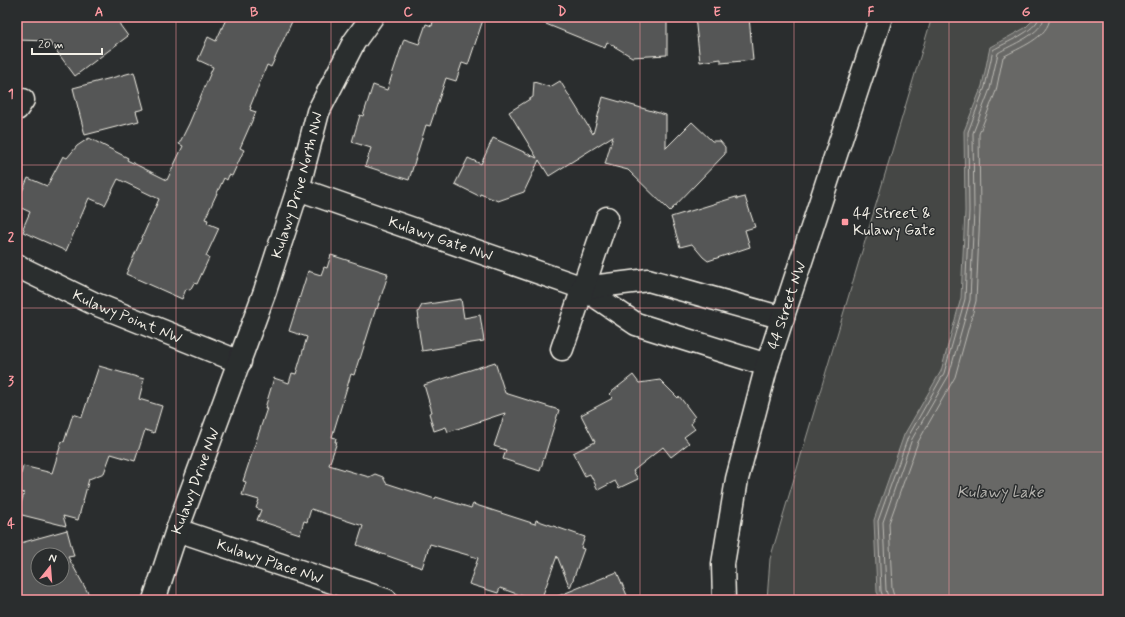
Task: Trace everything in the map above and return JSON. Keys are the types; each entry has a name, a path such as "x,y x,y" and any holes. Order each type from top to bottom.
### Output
{"street":[{"name":"Kulawy Drive North NW","path":"240,362 298,189 318,112 354,42 372,17"},
{"name":"44 Street NW","path":"724,600 723,564 737,479 767,365 881,17"},
{"name":"Kulawy Gate NW","path":"298,189 583,288 636,324 767,365"},
{"path":"562,349 607,218"},
{"name":"Kulawy Point NW","path":"17,265 93,302 240,362"},
{"name":"Kulawy Gate NW","path":"583,288 648,280 783,318"},
{"name":"Kulawy Drive NW","path":"154,600 177,530 240,362"},
{"name":"Kulawy Place NW","path":"177,530 386,600"}],"shaded area":[{"name":"Kulawy Lake","path":"932,17 1108,17 1108,600 767,600 770,559"}],"water":[{"name":"Kulawy Lake","path":"1036,17 1108,17 1108,600 881,600 877,592 874,520 904,435 941,371 961,298 965,211 964,131 982,86 990,47 1025,28"}],"building":[{"path":"17,17 120,17 120,25 128,36 75,76 49,41 17,40"},
{"path":"227,17 294,17 271,67 267,65 250,107 250,110 256,112 240,148 244,150 232,176 229,175 227,180 224,178 205,219 208,220 207,223 219,228 206,256 209,258 197,284 194,283 190,290 186,289 182,299 126,274 159,199 118,179 105,205 89,198 66,251 23,232 23,228 30,212 17,206 17,203 28,178 47,186 63,156 67,158 77,146 89,138 128,158 127,160 167,180 183,146 179,144 213,67 198,60 208,37 216,41"},
{"path":"434,17 484,17 468,65 462,63 456,81 446,78 430,126 426,125 409,180 365,166 371,148 352,142 360,115 363,116 373,85 387,90 404,39 419,44 426,24 432,26"},
{"path":"531,17 667,17 667,55 632,57 607,42 605,48"},
{"path":"695,17 749,17 753,60 721,63 721,59 700,62"},
{"path":"134,72 144,109 136,111 139,121 85,135 73,88"},
{"path":"560,81 593,134 603,97 666,115 666,148 692,122 712,141 720,141 725,147 725,154 670,211 628,170 605,164 613,136 549,176 539,160 524,192 498,201 480,194 479,196 455,184 468,158 481,164 493,138 537,158 509,112 533,97 534,82 550,87"},
{"path":"736,197 737,199 745,197 755,227 745,230 750,247 708,261 692,244 680,247 671,217"},
{"path":"331,255 387,273 388,275 360,359 354,375 351,374 332,437 336,438 335,442 337,442 329,465 369,477 375,474 383,477 386,483 435,499 436,497 471,508 473,504 535,524 536,520 585,537 581,548 584,549 570,588 557,556 541,600 534,600 500,588 498,593 469,584 478,558 430,544 422,568 357,545 363,526 311,509 307,522 304,521 300,534 257,520 261,510 256,508 259,500 242,495 246,482 243,481 267,408 265,408 274,378 289,383 292,373 296,374 307,337 289,331 308,271 321,275 324,267 327,268"},
{"path":"461,299 464,318 480,315 484,341 422,351 417,319 419,319 418,312 422,305"},
{"path":"495,362 505,393 559,410 540,471 503,459 506,450 494,446 505,413 448,432 446,427 434,431 429,413 432,412 424,385"},
{"path":"99,366 144,379 139,399 162,406 154,433 145,430 135,461 111,454 104,473 89,479 78,520 63,516 66,526 18,514 24,493 17,491 23,466 52,473 62,441 64,442 73,414 82,417"},
{"path":"633,375 639,383 660,380 678,398 679,396 695,417 692,419 693,421 691,424 695,429 684,437 689,443 671,457 663,447 633,471 638,479 619,488 615,481 598,490 590,474 585,476 573,453 595,442 581,415 613,398 609,394"},
{"path":"67,530 74,556 70,557 70,547 30,547 30,587 70,587 70,561 92,600 17,600 17,544"},
{"path":"617,572 629,600 551,600 551,599"}],"place":[{"name":"44 Street & Kulawy Gate","path":"845,222"}]}
